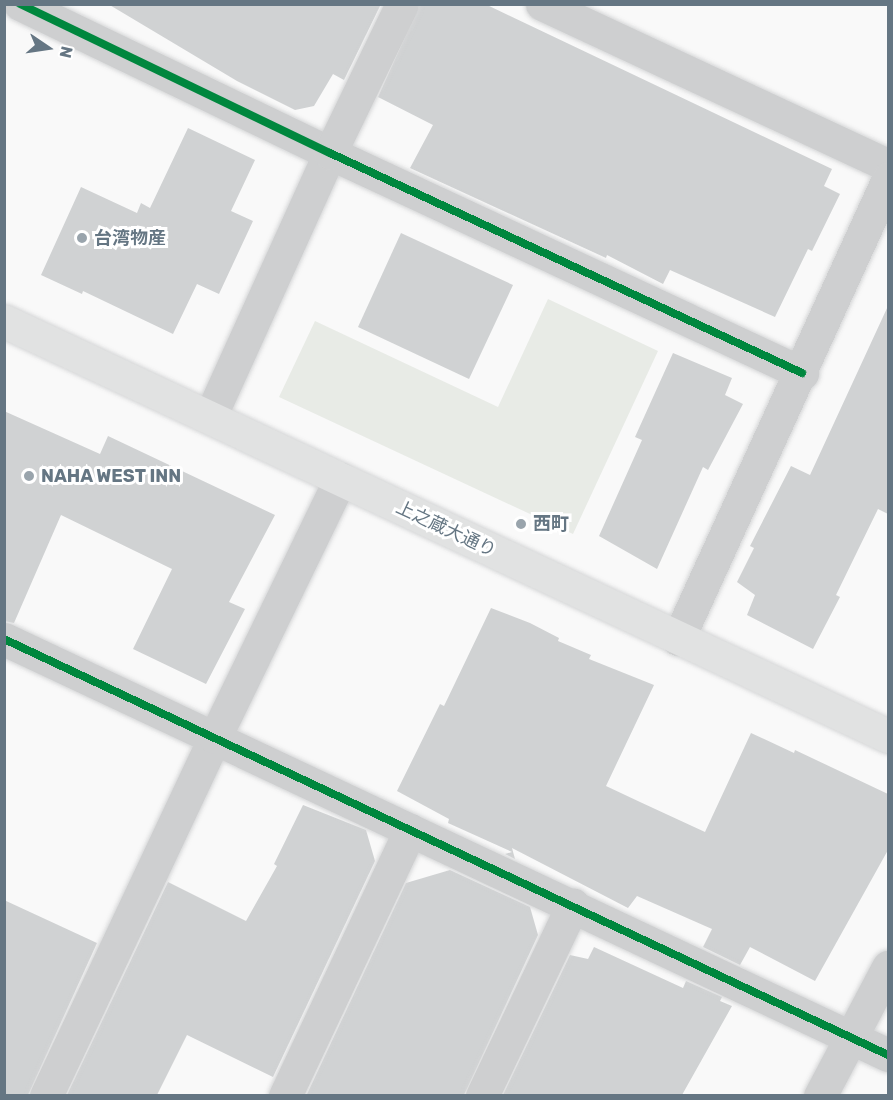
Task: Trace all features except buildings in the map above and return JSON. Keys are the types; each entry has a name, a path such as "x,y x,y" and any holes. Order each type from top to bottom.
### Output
{"main road":[{"name":"上之蔵大通り","path":"4,321 888,736"}],"street":[{"path":"20,4 330,153 802,373"},
{"path":"210,417 330,153 402,4"},
{"path":"542,4 888,165"},
{"path":"678,639 802,373 888,179"},
{"path":"46,1095 214,737 340,479"},
{"path":"5,641 573,904 850,1039 888,1055"},
{"path":"285,1095 410,830"},
{"path":"482,1095 573,904"},
{"path":"820,1095 888,967"}],"shaded area":[{"path":"548,299 658,351 573,534 279,397 315,321 498,407"}],"cycle path":[{"path":"20,4 330,153 802,373"},
{"path":"4,639 888,1055"}],"place":[{"name":"台湾物産","path":"82,238"},
{"name":"NAHA WEST INN","path":"29,476"},
{"name":"西町","path":"521,524"}]}
